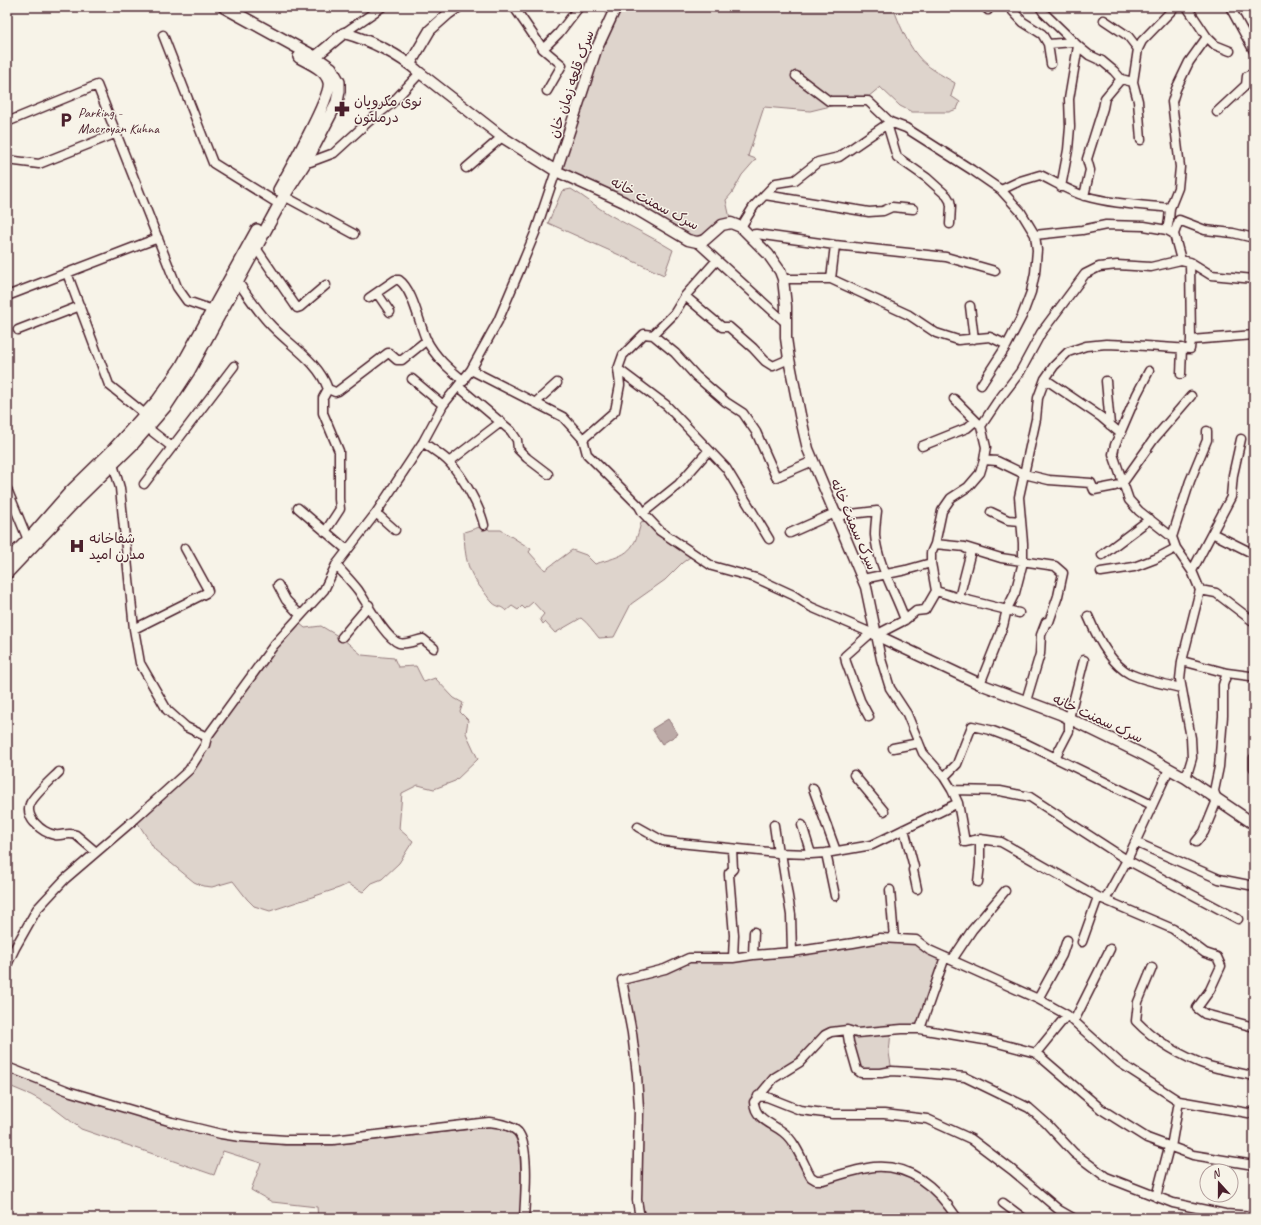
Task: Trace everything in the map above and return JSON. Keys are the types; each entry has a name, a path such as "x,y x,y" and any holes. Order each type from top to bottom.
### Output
{"main road":[{"path":"7,561 28,540 70,492 111,452 158,400 181,367 213,310 256,248 284,196 308,158 337,102 339,82 331,68 313,60 214,7"},
{"path":"7,573 77,499 134,443 166,406 189,371 274,201 301,151 326,98 329,83 325,73 313,60 224,7"}],"street":[{"path":"313,60 344,33 382,7"},
{"path":"410,64 430,30 458,7"},
{"path":"514,7 542,49 562,65 547,91"},
{"path":"542,49 559,33 579,7"},
{"name":"سرک قلعه زمان خان","path":"556,171 596,50 616,7"},
{"path":"1009,7 1023,22 1042,34 1048,44 1051,64"},
{"path":"1040,7 1044,13 1089,55 1102,61 1121,79 1133,82"},
{"path":"1141,140 1138,101 1133,82 1138,49 1142,41 1176,7"},
{"path":"1187,7 1207,37 1215,45 1230,51"},
{"path":"1230,7 1254,51"},
{"path":"1104,20 1128,36 1138,49"},
{"name":"سرک سمنت خانه","path":"344,33 360,37 410,64 502,137 556,171 624,202 688,240 697,242 705,240 726,224 731,223 741,227 768,254 780,271 783,280 786,306 786,338 800,414 813,461 866,587 874,634 980,684 1069,718 1146,756 1186,778 1254,824"},
{"path":"163,35 212,163 274,201"},
{"path":"1166,230 1170,208 1178,188 1180,167 1172,102 1176,89 1189,62 1207,37"},
{"path":"1048,44 1076,44"},
{"path":"1060,187 1068,150 1070,127 1069,99 1076,44"},
{"path":"308,158 310,162 334,153 390,104 420,73"},
{"path":"1216,112 1246,85 1247,76 1254,73"},
{"path":"796,76 829,100 868,100 888,123 897,157 939,187 950,201 950,224"},
{"path":"1084,196 1090,170 1087,159 1105,98 1121,79"},
{"path":"7,122 97,85 177,287 187,301 213,310"},
{"path":"888,123 906,128 1001,190 1021,212 1035,235 1037,250 1035,273 1031,292 1022,316 1007,345 981,385"},
{"path":"741,227 754,206 776,183 795,180 818,162 839,157 888,123"},
{"path":"7,160 39,164 117,133"},
{"path":"466,168 502,137"},
{"path":"7,966 15,948 37,909 66,879 135,820 188,770 205,746 206,737 274,645 324,590 336,565 376,513 423,442 443,405 462,384 472,370 498,320 520,269 535,233 556,171"},
{"path":"1001,190 1020,181 1040,175 1060,187 1084,196 1111,202 1170,208"},
{"path":"765,195 869,212 883,211 892,207 913,209"},
{"path":"284,196 354,234"},
{"path":"1181,260 1174,234 1179,220 1205,230 1233,233 1254,238"},
{"path":"1035,235 1082,230 1106,225 1144,226 1166,230 1174,234"},
{"path":"749,235 756,234 835,245 946,256 995,271"},
{"path":"7,296 158,238"},
{"path":"697,242 786,323"},
{"path":"831,279 835,245"},
{"path":"256,248 297,308 326,285"},
{"path":"653,335 674,314 685,296 717,260"},
{"path":"922,446 978,424 1020,372 1041,333 1085,274 1098,268 1117,266 1151,267 1181,260 1190,262 1211,275 1254,279"},
{"path":"980,684 1003,626 1007,609 1015,593 1023,562 1019,497 1036,419 1038,398 1045,379 1054,366 1068,352 1086,346 1106,344 1190,349 1190,262"},
{"path":"67,273 109,385 145,414"},
{"path":"783,280 831,279 909,314 936,333 958,340 990,337 1007,345"},
{"path":"234,280 267,322 313,365 328,389 335,392 388,353 397,360 402,360 427,340"},
{"path":"369,298 396,280 399,280 411,297 427,340 440,360 462,384 511,430 517,440 518,449 526,458 548,474"},
{"path":"377,293 390,312"},
{"path":"685,296 722,327 729,327 753,348 765,361 773,366 789,359"},
{"path":"18,330 80,306"},
{"path":"970,306 974,339"},
{"path":"583,439 616,411 620,385 618,369 622,355 644,334 653,335 675,353 696,376 726,402 743,414 756,432 776,477 813,461"},
{"path":"1191,340 1254,336"},
{"path":"1181,374 1182,348"},
{"path":"144,484 234,366"},
{"path":"618,369 666,405 726,468 769,539"},
{"path":"472,370 563,417 583,439 587,454 639,506 643,513 660,531 712,566 756,578 792,595 811,607 874,634"},
{"path":"1149,371 1137,394 1121,434 1115,444 1113,454 1122,484 1129,500 1139,511 1172,537 1176,548 1192,571 1200,590 1182,661 1180,679 1191,738 1192,758 1186,778"},
{"path":"412,379 443,405"},
{"path":"1045,379 1101,417 1121,434"},
{"path":"1106,381 1110,425"},
{"path":"534,403 557,383"},
{"path":"325,532 340,509 338,498 339,451 322,413 323,398 328,389"},
{"path":"984,460 998,461 1024,474 1049,480 1091,483 1094,490 1122,484 1157,435 1191,396"},
{"path":"869,717 860,700 845,656 874,634 905,620 916,611 925,610 936,591 931,563 931,553 935,544 942,511 951,498 968,487 980,473 984,460 986,447 978,424 954,399"},
{"path":"449,462 501,422"},
{"path":"149,425 149,429 172,447"},
{"path":"1172,537 1190,481 1207,440 1207,432"},
{"path":"1192,571 1231,497 1241,439"},
{"path":"423,442 449,462 459,473 482,514 484,525"},
{"path":"643,513 679,484 709,450"},
{"path":"113,464 120,488 134,629 140,663 167,710 186,727 206,737"},
{"path":"7,489 28,540"},
{"path":"298,508 347,550"},
{"path":"790,533 835,513 842,515 877,511 875,535 881,562 905,620"},
{"path":"991,512 1008,520 1021,521"},
{"path":"376,513 395,530"},
{"path":"1102,555 1150,519"},
{"path":"1212,533 1254,554"},
{"path":"935,544 964,547 1000,558 1055,566 1063,573 1054,610 1049,622 1046,622 1041,635 1040,654 1026,701"},
{"path":"959,598 971,551 964,547"},
{"path":"134,629 208,591 185,548"},
{"path":"1101,572 1134,567 1156,560 1176,548"},
{"path":"862,579 931,563"},
{"path":"336,565 356,588 380,625 394,640 399,643 407,643 423,639 434,648"},
{"path":"278,585 286,600 300,615"},
{"path":"1200,590 1216,592 1254,622"},
{"path":"936,591 1019,612"},
{"path":"342,637 368,605"},
{"path":"1088,616 1099,639 1109,654 1128,673 1140,678 1181,688"},
{"path":"874,634 890,688 907,714 923,753 944,777 958,803 965,842 980,839 1001,842 1101,899 1173,929 1205,954 1217,957 1221,966 1210,990 1197,1008 1205,1014 1254,1026"},
{"path":"1055,758 1069,731 1069,718 1084,660"},
{"path":"1182,661 1227,673 1250,676"},
{"path":"1196,842 1204,832 1217,800 1214,791 1219,767 1223,716 1223,685 1227,673"},
{"path":"944,777 957,764 972,726 990,730 1026,744 1152,805"},
{"path":"893,748 919,742"},
{"path":"1254,758 1254,768"},
{"path":"1082,942 1101,899 1127,860 1169,769"},
{"path":"59,772 30,803 29,811 34,822 44,831 55,835 76,835 96,852"},
{"path":"854,775 884,811"},
{"path":"813,788 836,851"},
{"path":"952,790 1000,791 1030,797 1127,860 1238,918"},
{"path":"638,827 663,841 779,853 826,853 872,845 958,803"},
{"path":"774,825 791,915 792,952"},
{"path":"802,825 811,854"},
{"path":"904,829 914,867 913,870 917,889"},
{"path":"978,882 980,839"},
{"path":"1135,842 1219,879 1254,886"},
{"path":"732,849 733,869 729,875 734,935 733,958"},
{"path":"826,853 835,896"},
{"path":"890,890 894,938"},
{"path":"920,1029 948,958 1005,891"},
{"path":"753,955 754,932"},
{"path":"640,1218 637,1200 639,1115 637,1075 632,1033 622,980 666,968 689,958 733,958 792,952 880,938 916,940 929,950 1038,999 1067,1015 1120,1063 1179,1101 1254,1114"},
{"path":"1038,999 1062,955 1067,940"},
{"path":"1074,1021 1110,949"},
{"path":"1152,968 1138,1002 1136,1021 1146,1031 1180,1053 1208,1065 1254,1076"},
{"path":"1036,1054 1067,1015"},
{"path":"957,1218 934,1189 914,1175 893,1167 874,1167 823,1180 816,1180 811,1177 794,1146 783,1132 771,1126 756,1110 754,1102 774,1078 800,1062 825,1035 831,1032 848,1030 858,1033 920,1029 990,1041 1036,1054 1101,1109 1147,1138 1193,1155 1254,1165"},
{"path":"848,1030 849,1042 857,1070 861,1073 868,1074 899,1071 925,1072 966,1077 1029,1108 1046,1123 1074,1154 1106,1177 1173,1203 1225,1214 1254,1216"},
{"path":"7,1067 71,1092 180,1124 240,1137 286,1140 333,1140 489,1122 502,1124 518,1132 524,1150 526,1172 524,1218"},
{"path":"758,1096 766,1097 800,1110 833,1114 884,1114 927,1119 971,1139 1012,1170 1059,1210 1073,1218"},
{"path":"1156,1197 1170,1147 1179,1101"},
{"path":"1003,1203 1023,1218"}],"shaded area":[{"path":"616,7 893,7 903,32 913,50 930,67 955,83 951,96 960,102 957,109 949,112 912,112 900,106 880,87 868,97 810,111 764,107 748,156 756,159 742,175 732,193 726,200 731,223 697,242 556,171"},
{"path":"571,189 610,215 673,250 664,275 548,223 562,191"},
{"path":"649,519 694,554 682,563 665,580 631,604 614,637 599,638 581,618 555,633 545,622 543,624 540,619 544,614 533,602 525,609 522,606 518,610 512,606 506,611 493,603 479,585 471,572 466,558 464,532 483,526 484,528 487,527 489,530 501,530 531,549 529,552 545,570 572,550 586,555 595,564 626,552 635,541 641,522"},
{"path":"299,623 305,628 321,626 343,639 362,655 394,658 398,667 416,666 424,682 435,678 454,698 463,703 460,712 468,720 466,733 478,759 455,781 434,789 418,785 402,793 399,829 413,841 399,863 382,879 372,883 363,892 348,884 270,911 254,906 233,881 212,887 203,886 194,882 155,850 138,823 191,773 202,758 209,742 274,652"},
{"path":"668,719 678,734 662,744 652,729"},
{"path":"916,940 945,957 920,1029 891,1031 889,1053 892,1071 861,1073 847,1030 837,1031 774,1079 754,1106 783,1133 816,1180 874,1167 914,1175 957,1218 640,1218 639,1127 622,980 683,960 853,943"},
{"path":"7,1071 69,1096 202,1134 240,1141 286,1145 333,1145 489,1127 501,1128 514,1135 521,1154 522,1176 520,1218 318,1218 317,1207 272,1202 251,1190 261,1163 223,1151 214,1175 81,1129 51,1106 31,1095 7,1085"}],"place":[{"name":"نوی مکرویان درملتون","path":"342,109"},
{"name":"Parking - Macroyan Kuhna","path":"66,120"},
{"name":"شفاخانه مدرن امید","path":"77,546"}]}
